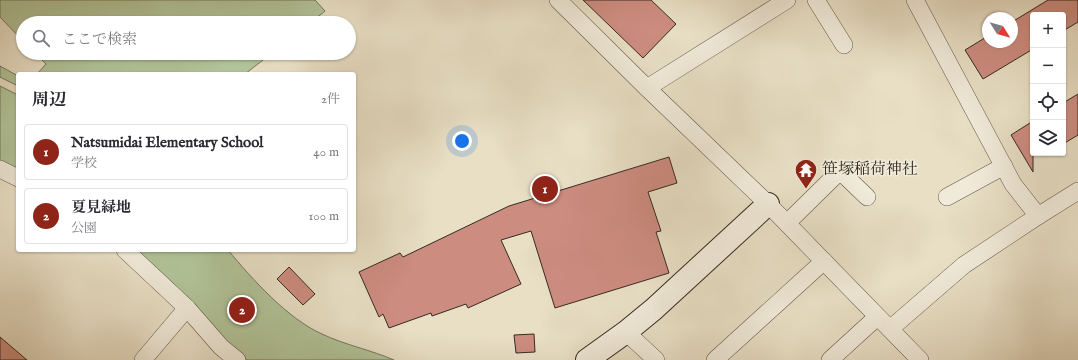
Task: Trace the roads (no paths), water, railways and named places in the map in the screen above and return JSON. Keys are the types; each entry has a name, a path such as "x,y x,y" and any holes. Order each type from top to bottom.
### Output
{"street":[{"path":"558,0 768,204 920,360"},
{"path":"647,88 787,0"},
{"path":"816,0 844,45"},
{"path":"915,0 1013,184 1038,216"},
{"path":"947,197 1004,166"},
{"path":"0,169 16,177"},
{"path":"787,223 840,171 867,197"},
{"path":"890,329 964,264 1038,216 1077,194"},
{"path":"587,360 626,332 654,309 768,204"},
{"path":"127,252 187,308 221,347 237,360"},
{"path":"715,360 824,262"},
{"path":"143,360 187,308"},
{"path":"830,360 877,317"},
{"path":"626,332 656,360"}],"place":[{"name":"Natsumidai Elementary School","path":"545,189"},
{"name":"笹塚稲荷神社","path":"806,190"},
{"name":"夏見緑地","path":"242,310"}]}
